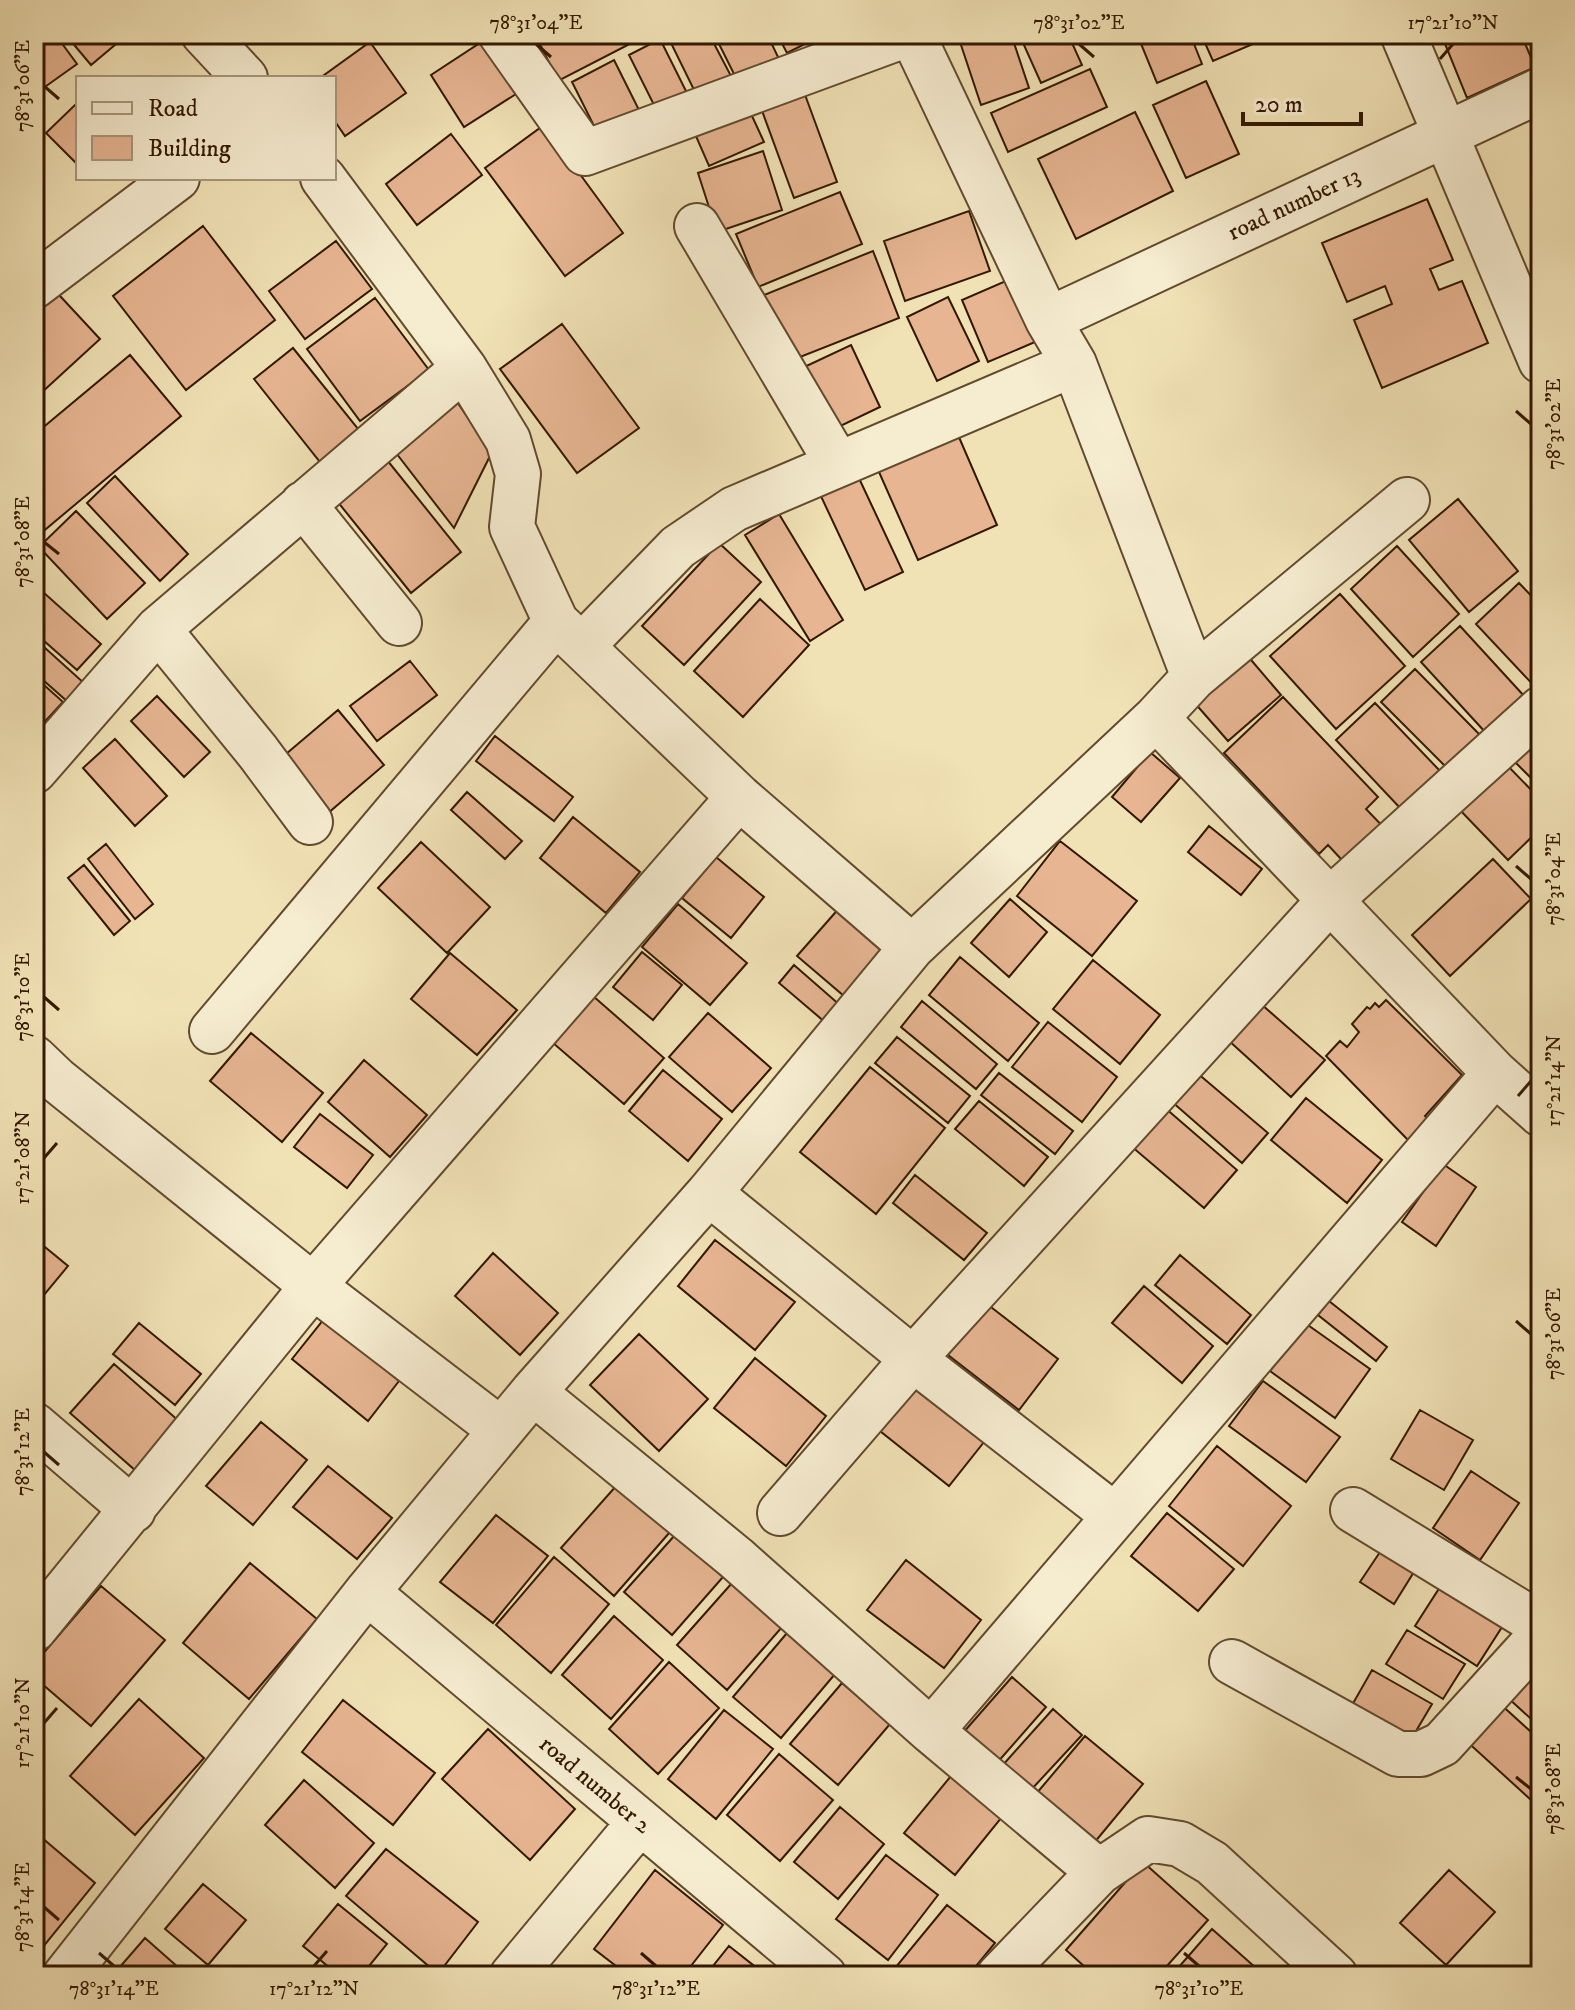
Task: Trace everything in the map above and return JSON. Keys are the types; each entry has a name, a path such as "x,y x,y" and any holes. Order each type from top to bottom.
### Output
{"street":[{"path":"204,34 243,76"},
{"path":"501,34 585,153 910,34 1048,320 1074,364 1194,677"},
{"path":"1403,34 1541,361"},
{"name":"road number 13","path":"1048,320 1541,90"},
{"path":"34,286 174,180"},
{"path":"324,180 464,368 508,440 518,474 512,527 569,634 739,797 912,947"},
{"path":"697,226 837,463"},
{"path":"212,1031 569,634 678,547 734,509 1074,364"},
{"path":"34,771 158,629 464,368"},
{"path":"65,1976 367,1592 533,1392 709,1193 912,947 1156,718 1194,677 1407,500"},
{"path":"303,504 399,623"},
{"path":"158,629 258,752 310,822"},
{"path":"780,1513 913,1359 1330,900 1541,709"},
{"path":"1156,718 1495,1073 1541,1114"},
{"path":"34,1629 313,1286 739,797"},
{"path":"931,1731 1495,1073"},
{"path":"42,1080 501,1430"},
{"path":"709,1193 913,1359 1115,1516"},
{"path":"533,1392 736,1558 931,1731 1099,1872"},
{"path":"34,1425 133,1510"},
{"path":"1353,1510 1541,1625"},
{"name":"road number 2","path":"367,1592 824,1976"},
{"path":"1232,1662 1398,1754 1421,1754 1442,1744 1541,1635"},
{"path":"512,1976 639,1823"},
{"path":"999,1976 1099,1872 1148,1839 1180,1844 1212,1863 1335,1976"}],"building":[{"path":"34,34 55,34 77,64 42,89 34,79"},
{"path":"65,34 128,34 91,65"},
{"path":"535,34 649,34 558,81"},
{"path":"679,34 709,34 731,76 696,94 669,39"},
{"path":"714,34 767,34 779,59 737,80"},
{"path":"777,34 820,34 821,36 787,53"},
{"path":"1011,34 1029,88 981,105 958,36"},
{"path":"1019,34 1068,34 1082,65 1041,83"},
{"path":"1137,34 1190,34 1202,64 1157,83"},
{"path":"1201,34 1248,34 1253,44 1213,61"},
{"path":"1441,34 1521,34 1535,67 1467,98"},
{"path":"660,39 687,93 656,109 629,55"},
{"path":"483,41 516,94 464,127 431,75"},
{"path":"370,42 406,93 345,136 336,123 336,76 323,76"},
{"path":"614,60 643,118 601,140 572,82"},
{"path":"1090,69 1107,107 1008,152 991,113"},
{"path":"1206,81 1239,154 1186,178 1153,105"},
{"path":"804,92 837,182 794,198 761,108"},
{"path":"746,103 764,142 709,166 692,127"},
{"path":"76,104 76,163 46,133"},
{"path":"1135,112 1173,191 1076,239 1038,159"},
{"path":"544,125 623,233 565,276 485,168"},
{"path":"451,134 482,175 417,225 386,184"},
{"path":"763,151 782,210 717,232 698,173"},
{"path":"840,192 862,244 758,287 736,234"},
{"path":"1427,199 1453,260 1430,269 1439,290 1462,281 1488,343 1382,388 1354,320 1392,304 1385,286 1347,302 1322,243"},
{"path":"969,211 990,271 905,301 884,241"},
{"path":"203,226 275,320 186,390 113,296"},
{"path":"336,241 372,289 305,339 269,291"},
{"path":"873,251 899,318 790,361 764,295"},
{"path":"1015,277 1042,339 988,362 962,300"},
{"path":"48,283 100,339 40,394 34,387 34,296"},
{"path":"948,297 979,361 937,381 907,317"},
{"path":"375,298 429,370 360,421 307,349"},
{"path":"562,324 639,428 577,473 500,369"},
{"path":"851,345 880,407 830,431 800,369"},
{"path":"293,348 359,430 320,462 254,379"},
{"path":"130,355 181,416 34,539 34,435"},
{"path":"457,402 492,452 454,528 393,449"},
{"path":"955,428 997,525 918,560 875,463"},
{"path":"383,455 461,552 411,593 333,496"},
{"path":"857,474 903,572 865,590 819,492"},
{"path":"115,476 188,554 160,581 87,503"},
{"path":"1458,499 1518,571 1469,612 1409,540"},
{"path":"76,511 145,583 107,619 39,547"},
{"path":"779,514 843,620 810,641 745,535"},
{"path":"719,543 761,582 684,665 642,626"},
{"path":"1397,546 1459,614 1413,657 1351,589"},
{"path":"1519,583 1541,606 1541,686 1537,689 1476,624"},
{"path":"43,592 101,644 77,670 34,632 34,602"},
{"path":"1340,594 1405,666 1336,729 1270,656"},
{"path":"760,599 809,645 743,717 694,671"},
{"path":"1460,626 1525,697 1486,733 1421,662"},
{"path":"34,638 85,684 68,702 34,672"},
{"path":"1246,654 1281,695 1228,741 1193,701"},
{"path":"410,661 437,695 377,741 350,706"},
{"path":"1415,669 1480,735 1447,768 1381,702"},
{"path":"34,676 63,702 38,729 34,726"},
{"path":"157,696 210,752 184,777 131,721"},
{"path":"1283,697 1378,797 1366,809 1392,836 1354,873 1328,845 1319,854 1224,753"},
{"path":"1375,703 1441,772 1402,810 1336,740"},
{"path":"338,710 384,765 327,814 280,759"},
{"path":"1541,734 1541,788 1514,761"},
{"path":"495,736 573,797 554,821 476,761"},
{"path":"115,739 167,796 135,826 83,768"},
{"path":"1150,752 1180,778 1141,822 1112,797"},
{"path":"1504,762 1541,800 1541,828 1508,860 1458,808"},
{"path":"467,792 522,841 505,859 451,810"},
{"path":"573,817 640,872 606,913 540,858"},
{"path":"1209,826 1262,869 1241,895 1188,852"},
{"path":"1060,841 1137,901 1092,956 1017,896"},
{"path":"421,842 490,907 447,953 378,888"},
{"path":"106,844 153,904 135,919 88,859"},
{"path":"716,857 764,897 731,938 682,898"},
{"path":"1493,859 1531,899 1450,976 1412,935"},
{"path":"84,865 130,921 114,935 68,878"},
{"path":"849,897 895,936 844,996 797,956"},
{"path":"1010,899 1047,932 1009,977 971,943"},
{"path":"678,904 747,963 710,1005 642,947"},
{"path":"642,952 682,985 653,1020 613,987"},
{"path":"450,953 517,1010 477,1055 411,999"},
{"path":"960,957 1039,1023 1008,1061 929,995"},
{"path":"1093,960 1160,1015 1120,1064 1053,1009"},
{"path":"794,965 841,1006 826,1023 779,983"},
{"path":"593,996 664,1058 624,1104 553,1043"},
{"path":"1386,1000 1462,1075 1408,1140 1326,1056 1340,1041 1347,1047 1359,1032 1352,1024 1367,1007 1370,1009 1375,1003 1379,1007"},
{"path":"922,1001 997,1064 976,1089 901,1027"},
{"path":"1261,1004 1325,1060 1291,1097 1228,1040"},
{"path":"708,1013 771,1068 732,1112 669,1057"},
{"path":"1048,1022 1117,1077 1082,1122 1012,1067"},
{"path":"251,1033 323,1093 282,1142 210,1081"},
{"path":"897,1037 970,1096 948,1123 875,1063"},
{"path":"364,1060 427,1115 390,1157 328,1102"},
{"path":"870,1067 945,1128 876,1214 800,1152"},
{"path":"663,1070 722,1119 688,1161 629,1111"},
{"path":"1196,1072 1268,1133 1242,1163 1171,1101"},
{"path":"999,1073 1073,1131 1055,1154 981,1095"},
{"path":"1306,1098 1382,1160 1347,1203 1271,1140"},
{"path":"979,1101 1048,1157 1024,1186 955,1129"},
{"path":"1164,1107 1237,1170 1204,1208 1131,1146"},
{"path":"320,1114 373,1155 347,1188 294,1147"},
{"path":"1443,1164 1476,1187 1436,1246 1402,1222"},
{"path":"915,1175 987,1233 964,1260 893,1203"},
{"path":"34,1238 68,1266 34,1307"},
{"path":"715,1240 795,1302 755,1350 678,1286"},
{"path":"493,1253 558,1313 520,1355 455,1296"},
{"path":"1180,1255 1251,1315 1227,1344 1155,1285"},
{"path":"1144,1286 1213,1346 1182,1383 1112,1323"},
{"path":"1329,1301 1387,1347 1376,1361 1318,1315"},
{"path":"987,1304 1058,1359 1019,1410 948,1355"},
{"path":"324,1319 399,1381 368,1421 292,1359"},
{"path":"139,1323 201,1374 175,1405 113,1354"},
{"path":"1305,1323 1370,1369 1335,1418 1270,1371"},
{"path":"639,1334 708,1399 659,1451 590,1385"},
{"path":"755,1358 826,1416 786,1466 714,1408"},
{"path":"114,1364 180,1422 136,1471 70,1413"},
{"path":"1263,1381 1340,1437 1306,1482 1229,1426"},
{"path":"915,1387 984,1442 949,1486 880,1431"},
{"path":"1420,1410 1473,1440 1444,1490 1391,1459"},
{"path":"261,1422 307,1460 253,1525 206,1486"},
{"path":"1217,1446 1291,1506 1243,1566 1169,1506"},
{"path":"328,1466 392,1518 357,1559 293,1507"},
{"path":"1471,1471 1519,1503 1480,1560 1433,1528"},
{"path":"617,1485 670,1532 614,1596 561,1548"},
{"path":"1167,1513 1234,1569 1198,1611 1131,1556"},
{"path":"496,1515 548,1556 493,1623 440,1582"},
{"path":"675,1535 723,1577 672,1635 624,1592"},
{"path":"1384,1546 1417,1567 1394,1604 1360,1582"},
{"path":"554,1557 609,1604 551,1673 496,1625"},
{"path":"906,1560 981,1620 944,1668 867,1610"},
{"path":"250,1563 317,1619 249,1699 183,1643"},
{"path":"1449,1573 1511,1613 1477,1666 1415,1626"},
{"path":"732,1583 782,1627 727,1690 677,1645"},
{"path":"101,1586 165,1640 91,1726 34,1677 34,1664"},
{"path":"614,1616 663,1660 611,1719 562,1675"},
{"path":"1407,1630 1465,1664 1443,1699 1386,1664"},
{"path":"787,1633 835,1674 781,1738 733,1697"},
{"path":"1541,1661 1541,1728 1507,1697"},
{"path":"669,1662 719,1708 658,1774 609,1729"},
{"path":"1372,1670 1432,1704 1406,1748 1347,1714"},
{"path":"1012,1677 1046,1707 996,1764 962,1734"},
{"path":"842,1683 890,1724 838,1785 790,1744"},
{"path":"139,1699 204,1758 135,1835 70,1776"},
{"path":"343,1700 435,1773 393,1825 302,1752"},
{"path":"1497,1701 1541,1741 1541,1809 1463,1738"},
{"path":"1053,1709 1082,1735 1030,1791 1002,1766"},
{"path":"724,1710 773,1749 716,1819 668,1779"},
{"path":"488,1729 575,1809 530,1860 442,1779"},
{"path":"1085,1736 1143,1784 1094,1843 1036,1794"},
{"path":"779,1754 833,1800 780,1861 727,1815"},
{"path":"951,1776 1002,1817 955,1875 904,1833"},
{"path":"304,1780 374,1843 335,1888 265,1825"},
{"path":"840,1807 884,1844 838,1899 794,1862"},
{"path":"34,1831 95,1883 34,1958"},
{"path":"386,1849 478,1922 438,1974 346,1896"},
{"path":"886,1855 938,1895 888,1960 836,1919"},
{"path":"1143,1862 1208,1920 1158,1976 1095,1976 1066,1950"},
{"path":"655,1870 723,1925 683,1976 629,1976 594,1949"},
{"path":"1449,1870 1495,1912 1446,1965 1400,1923"},
{"path":"203,1884 246,1920 208,1965 165,1929"},
{"path":"338,1904 387,1944 361,1976 340,1976 303,1946"},
{"path":"947,1905 995,1943 968,1976 905,1976 895,1968"},
{"path":"1212,1929 1265,1976 1171,1976"},
{"path":"145,1938 188,1976 112,1976"},
{"path":"729,1946 767,1976 705,1976"}]}
